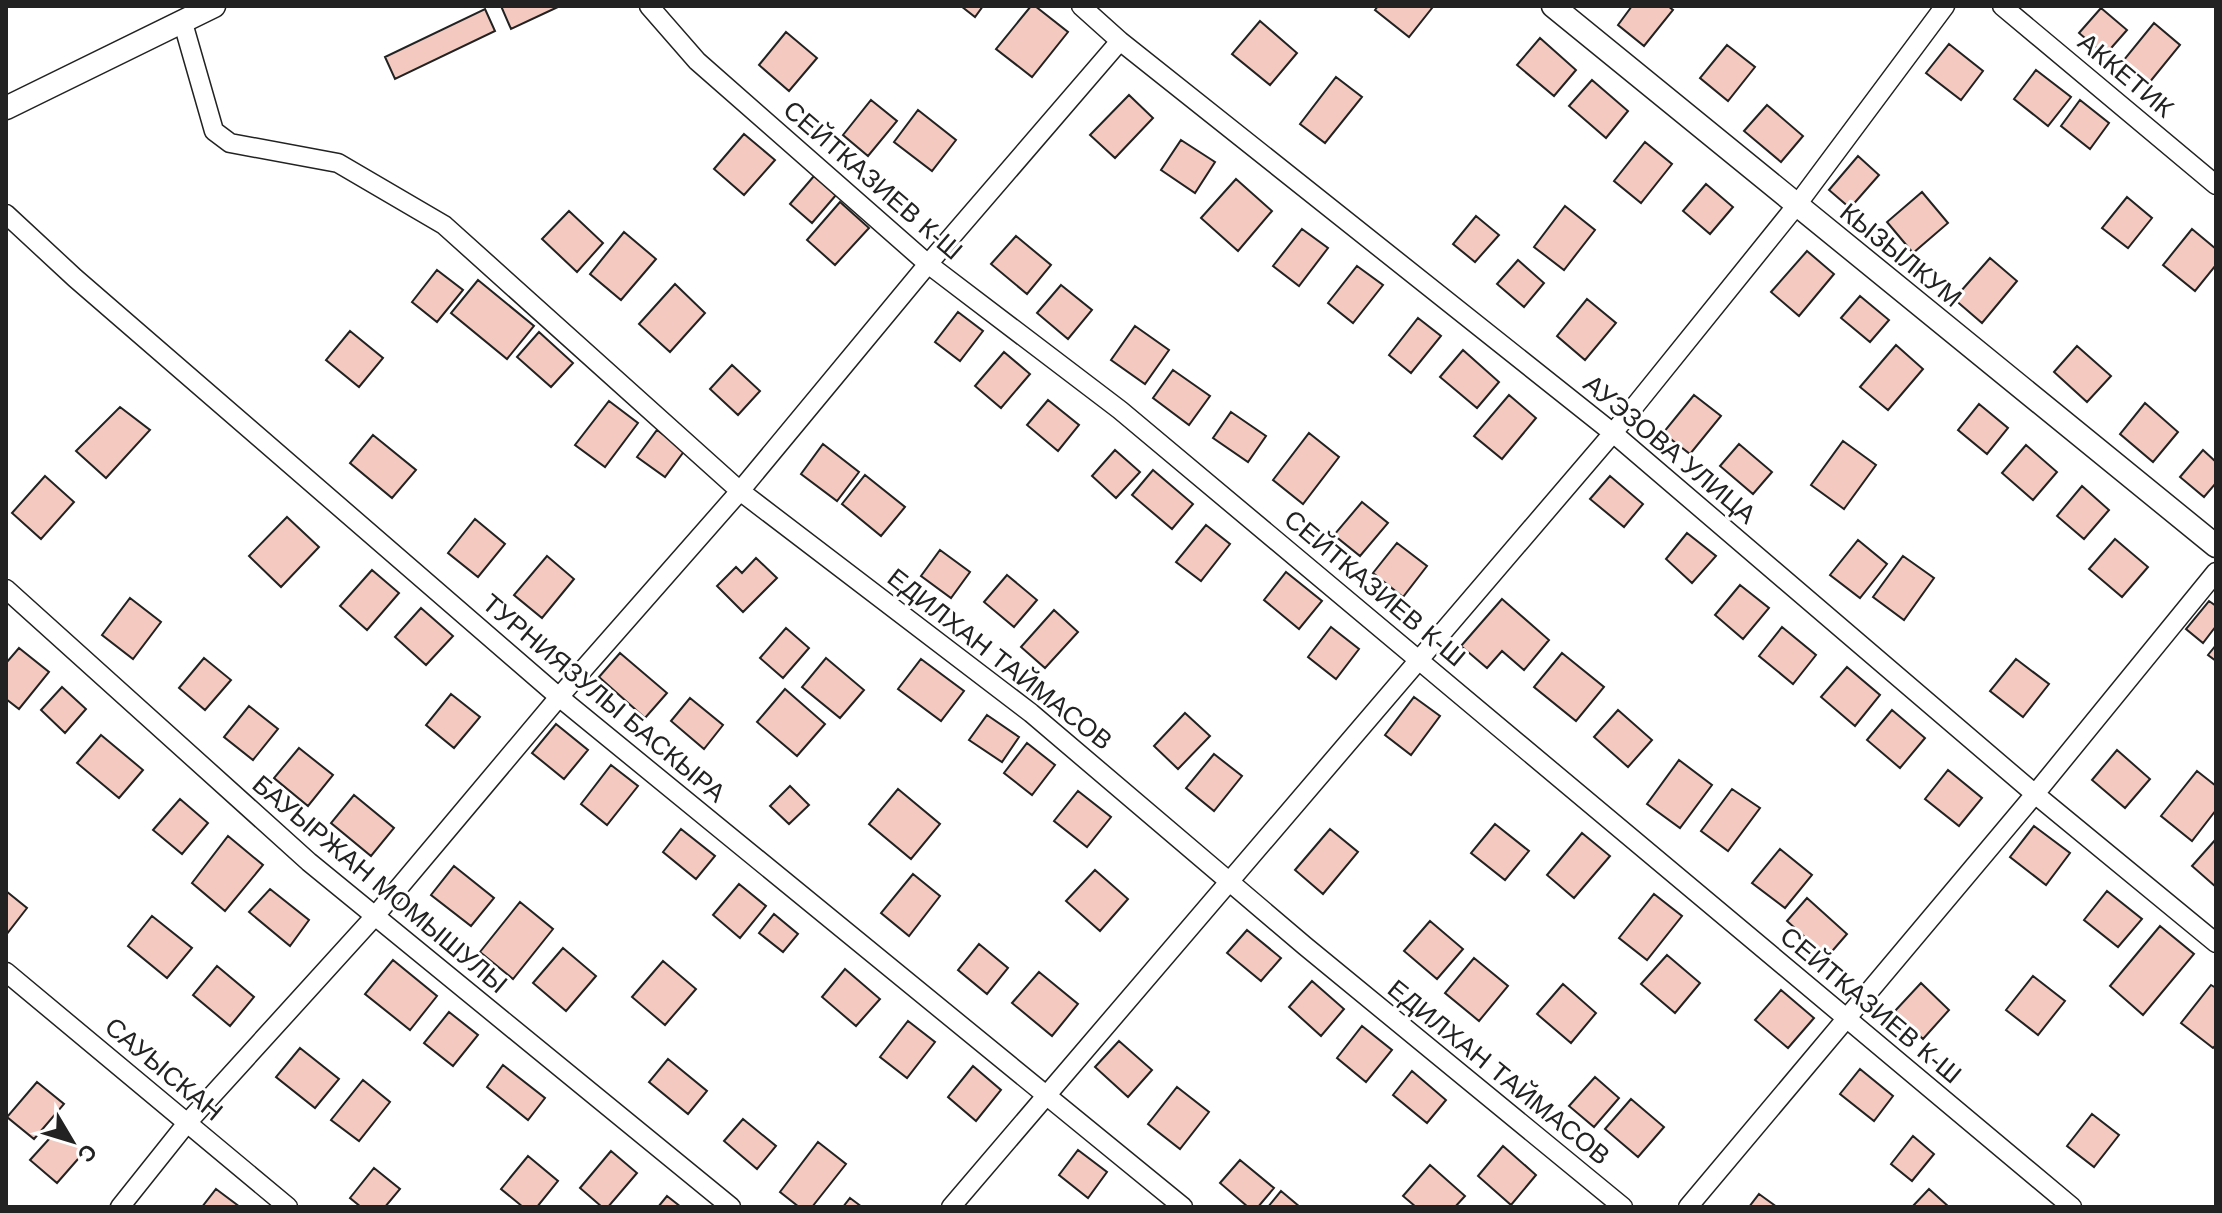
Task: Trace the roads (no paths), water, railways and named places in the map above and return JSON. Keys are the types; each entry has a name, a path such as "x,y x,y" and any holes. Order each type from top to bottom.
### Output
{"street":[{"path":"6,108 214,6"},
{"name":"СЕЙТКАЗИЕВ К-Ш","path":"649,6 697,61 928,264 1120,410 2072,1207"},
{"name":"АУЭЗОВА УЛИЦА","path":"1081,6 1120,41 1613,433 2035,794 2216,943"},
{"name":"КЫЗЫЛКУМ","path":"1553,6 2216,546"},
{"path":"951,1207 1613,433 1796,206 1945,6"},
{"name":"АККЕТИК","path":"2002,6 2216,185"},
{"name":"ЕДИЛХАН ТАЙМАСОВ","path":"183,23 214,131 230,143 338,163 444,225 740,491 1031,713 1623,1207"},
{"path":"120,1207 187,1123 375,916 559,697 740,491 928,264 1120,41"},
{"name":"ТУРНИЯЗУЛЫ БАСКЫРА","path":"6,214 75,278 559,697 1183,1207"},
{"path":"1688,1207 2035,794 2216,572"},
{"name":"БАУЫРЖАН МОМЫШУЛЫ","path":"6,589 309,862 731,1207"},
{"name":"САУЫСКАН","path":"6,972 288,1207"}]}
